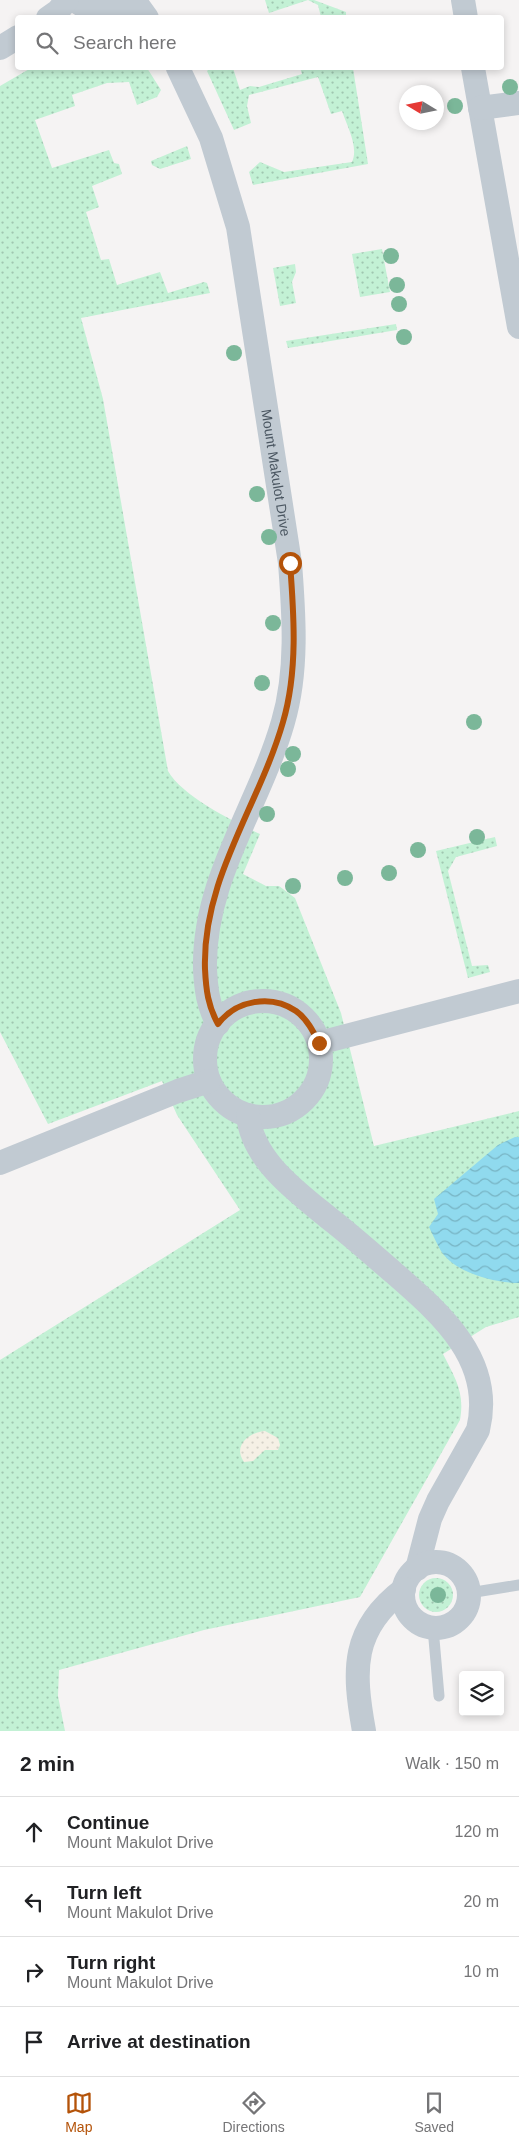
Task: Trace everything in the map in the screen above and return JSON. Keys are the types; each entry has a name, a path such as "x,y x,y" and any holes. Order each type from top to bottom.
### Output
{"street":[{"path":"52,15 67,0"},
{"path":"74,0 90,8 105,10 120,7 134,0 145,15"},
{"path":"463,0 466,15"},
{"path":"0,48 15,39"},
{"name":"Mount Makulot Drive","path":"179,70 211,138 238,226 289,554 293,606 290,686 284,721 227,858 210,915 205,950 206,991 212,1012 218,1024"},
{"path":"473,70 519,327"},
{"path":"480,108 519,103"},
{"path":"319,1043 519,991"},
{"path":"259,1001 278,1003 296,1011 310,1025 319,1043 321,1062 317,1081 307,1098 292,1110 274,1117 254,1117 236,1111 220,1098 209,1081 205,1065 206,1048 212,1032 224,1016 240,1006 259,1001"},
{"path":"0,1163 178,1090 209,1081"},
{"path":"248,1115 253,1140 274,1168 302,1196 345,1230 440,1313 455,1332 472,1364 480,1387 481,1418 478,1430 438,1501 430,1519 417,1569"},
{"path":"440,1562 452,1566 461,1574 468,1584 469,1593 467,1608 460,1619 449,1626 433,1628 426,1627 415,1621 408,1612 404,1601 404,1589 408,1577 417,1569 428,1563 440,1562"},
{"path":"364,1731 357,1676 364,1637 372,1619 384,1604 404,1589"}],"lane":[{"path":"469,1593 519,1585"},
{"path":"433,1628 439,1696"}],"green space":[{"path":"265,0 308,0 269,13"},
{"path":"308,0 314,0 346,12 346,15 320,15 318,5"},
{"path":"28,70 148,70 161,90 157,97 137,105 129,82 107,83 72,95 75,106 35,120 52,168 109,150 114,163 119,164 122,174 92,186 99,207 86,212 101,260 109,259 117,285 160,272 168,293 204,282 207,283 210,293 81,318 103,399 168,771 196,799 260,834 243,874 266,886 279,886 295,898 341,1013 374,1146 519,1111 519,1317 486,1327 443,1354 460,1393 460,1420 360,1597 204,1630 59,1670 58,1696 65,1731 0,1731 0,1360 240,1210 177,1115 162,1081 48,1124 0,1032 0,86"},
{"path":"234,70 240,90 250,86 259,87 302,74 301,70 353,70 368,164 253,185 249,172 260,162 284,172 352,162 354,156 353,143 342,111 331,114 318,77 249,95 247,106 251,123 234,130 207,71"},
{"path":"187,146 191,159 160,169 152,165 151,161"},
{"path":"382,249 390,292 360,297 352,254"},
{"path":"295,264 296,272 292,282 296,303 280,306 273,268"},
{"path":"396,324 397,330 288,348 286,341"},
{"path":"495,837 497,846 456,857 448,871 472,966 488,965 490,972 468,978 436,851"},
{"path":"436,1578 448,1583 453,1595 448,1607 436,1612 424,1607 419,1595 424,1583"}],"sand":[{"path":"265,1431 278,1438 280,1445 278,1450 265,1450 253,1461 244,1462 240,1450 244,1440 254,1434"}],"water":[{"path":"519,1137 519,1283 509,1283 476,1275 447,1259 429,1227 438,1214 434,1199 498,1145"}],"route":[{"path":"290,563 293,646 290,686 284,721 227,858 217,887 210,915 205,950 206,991 212,1012 218,1024 224,1016 240,1006 259,1001 278,1003 296,1011 310,1025 319,1043"}]}
